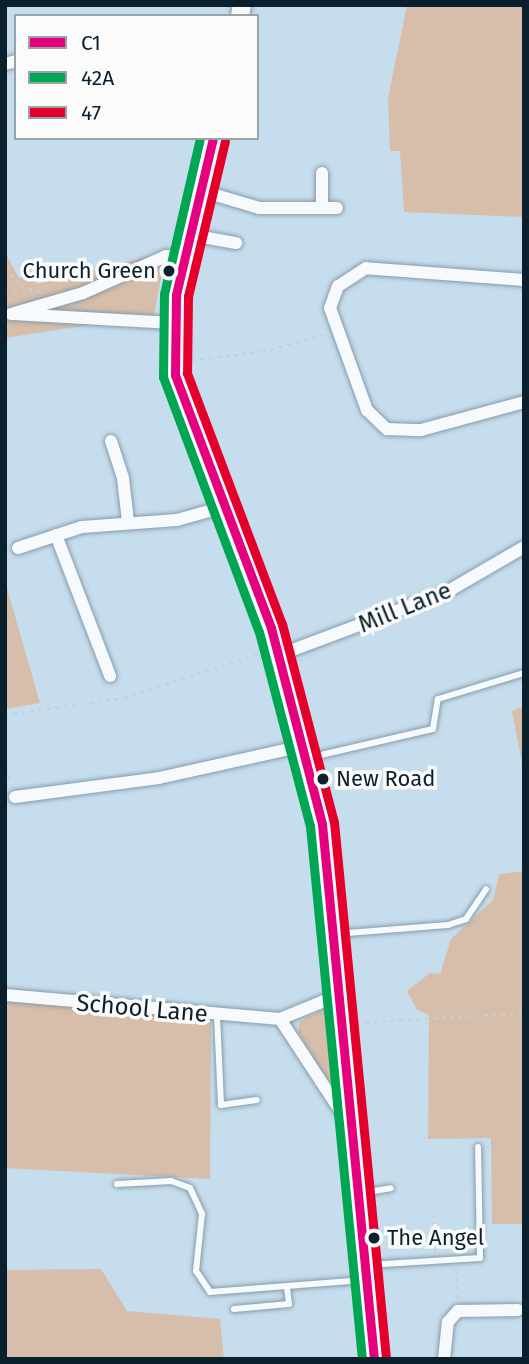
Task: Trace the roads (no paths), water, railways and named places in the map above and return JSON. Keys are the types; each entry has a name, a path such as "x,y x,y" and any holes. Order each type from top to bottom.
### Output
{"main road":[{"path":"213,140 185,257 173,323 174,362 182,405 223,507 274,653 305,752 327,846 335,934 338,1024 369,1272 374,1359"}],"street":[{"path":"322,173 322,208"},
{"path":"202,191 259,208 337,208"},
{"path":"191,235 236,243"},
{"path":"8,314 83,293 166,256 185,257"},
{"path":"524,280 366,268 346,278 333,295 334,331 367,410 387,429 421,430 524,402"},
{"path":"83,293 83,305 118,315 173,323"},
{"path":"8,314 118,315"},
{"path":"111,441 123,478 128,522"},
{"path":"18,548 56,535 128,522 177,520 223,507"},
{"path":"56,535 110,676"},
{"name":"Mill Lane","path":"274,653 445,593 524,547"},
{"path":"15,797 159,778 305,752"},
{"name":"School Lane","path":"5,995 217,1016 280,1019 336,996"},
{"path":"280,1019 349,1125"},
{"path":"444,1359 448,1322 465,1308 517,1310"}],"lane":[{"path":"305,752 433,729 438,699 524,673"},
{"path":"335,934 448,925 466,919 486,889"},
{"path":"217,1016 221,1105 257,1100"},
{"path":"117,1184 171,1181 190,1188 202,1213 196,1271 210,1292 287,1287 369,1272 480,1258 478,1147"},
{"path":"359,1193 391,1188"},
{"path":"234,1309 289,1304 287,1287"}],"place":[{"name":"Church Green","path":"169,271"},
{"name":"New Road","path":"323,779"},
{"name":"The Angel","path":"374,1238"}]}
